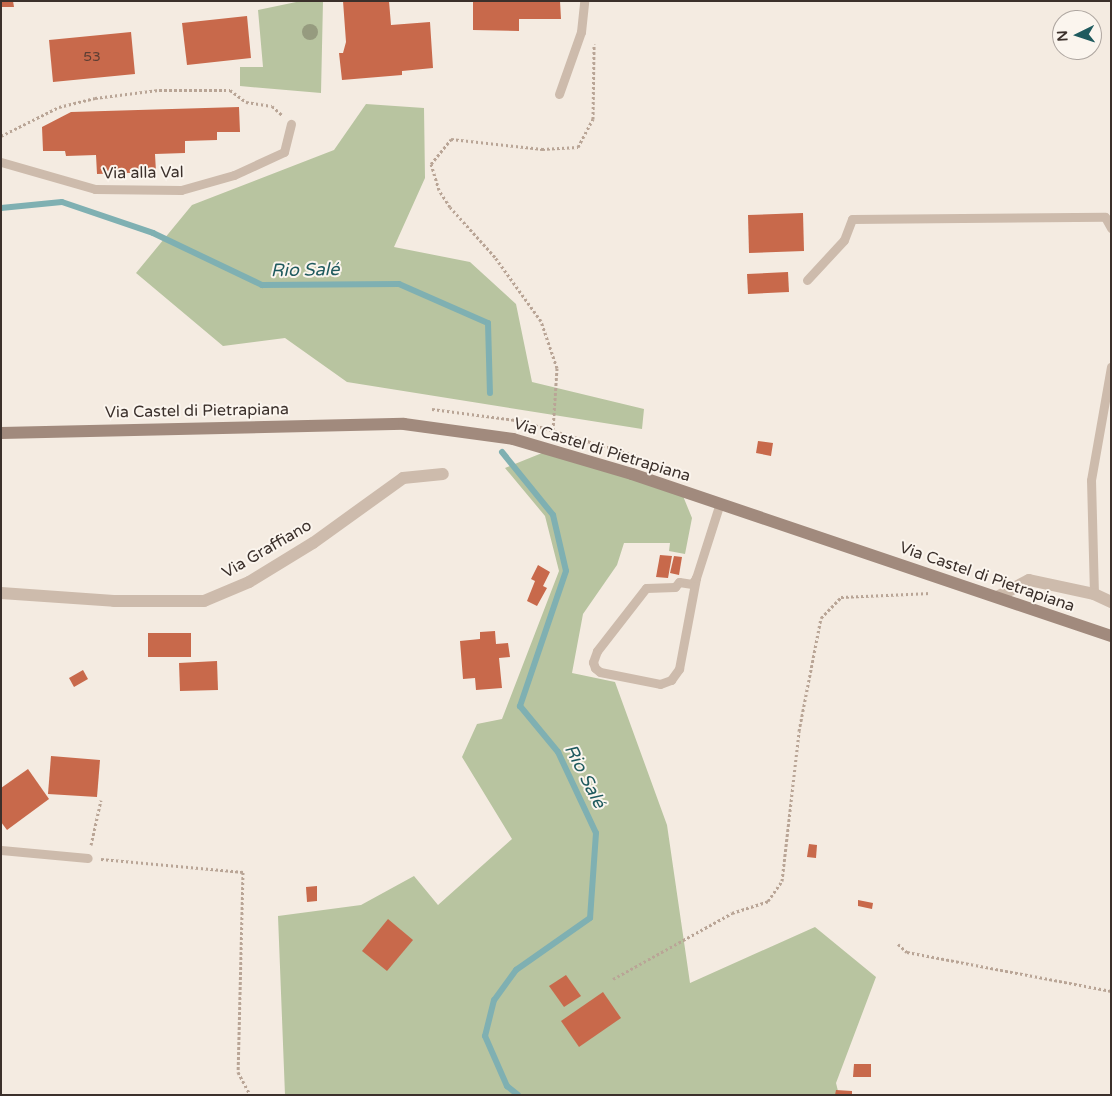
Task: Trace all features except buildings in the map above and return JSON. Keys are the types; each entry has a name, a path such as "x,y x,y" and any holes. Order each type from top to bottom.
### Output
{"main road":[{"name":"Via Castel di Pietrapiana","path":"1,433 404,424 476,432 551,448 720,503 1111,636"}],"street":[{"name":"Via Graffiano","path":"1,593 114,601 204,601 249,582 289,558 403,478 443,474"},
{"path":"997,597 1030,580 1094,594 1111,602"}],"lane":[{"path":"559,94 581,32 584,1"},
{"name":"Via alla Val","path":"1,162 95,189 182,190 234,175 284,152 291,124"},
{"path":"807,280 844,240 852,219 1104,217 1111,228"},
{"path":"1094,594 1091,480 1111,367"},
{"path":"696,578 692,584 679,582 675,587 646,588 597,651 593,662 595,668 600,672 660,684 672,680 679,669 696,578 720,503"},
{"path":"1,850 88,858"}],"path":[{"path":"551,448 557,368 541,321 495,257 450,207 438,190 431,164 451,139 542,149 578,146 593,119 595,34"},
{"path":"1,136 59,108 95,98 159,90 230,90 246,102 272,106 291,124"},
{"path":"613,979 732,913 768,901 782,881 798,731 821,618 841,597 927,595 952,582"},
{"path":"101,800 88,858 243,872 238,1072 250,1095"},
{"path":"898,944 907,952 1111,991"}],"green space":[{"path":"301,1 323,1 321,93 240,86 240,67 263,67 258,10"},
{"path":"366,104 424,108 425,178 394,247 470,262 516,304 532,382 644,409 642,429 347,382 285,338 223,346 136,273 192,205 334,150"},
{"path":"547,451 683,496 692,518 685,554 669,551 670,543 624,543 617,565 583,614 572,673 615,682 667,825 690,983 815,927 876,977 836,1083 839,1095 285,1095 278,916 361,905 414,876 438,905 512,839 462,757 477,724 502,719 559,571 545,516 505,468"}],"waterway":[{"name":"Rio Salé","path":"1,208 62,202 153,233 262,285 399,284 488,323 490,393"},
{"name":"Rio Salé","path":"502,452 553,515 566,571 520,706 558,752 596,833 590,918 516,970 494,1000 485,1036 507,1086 518,1095"}]}
